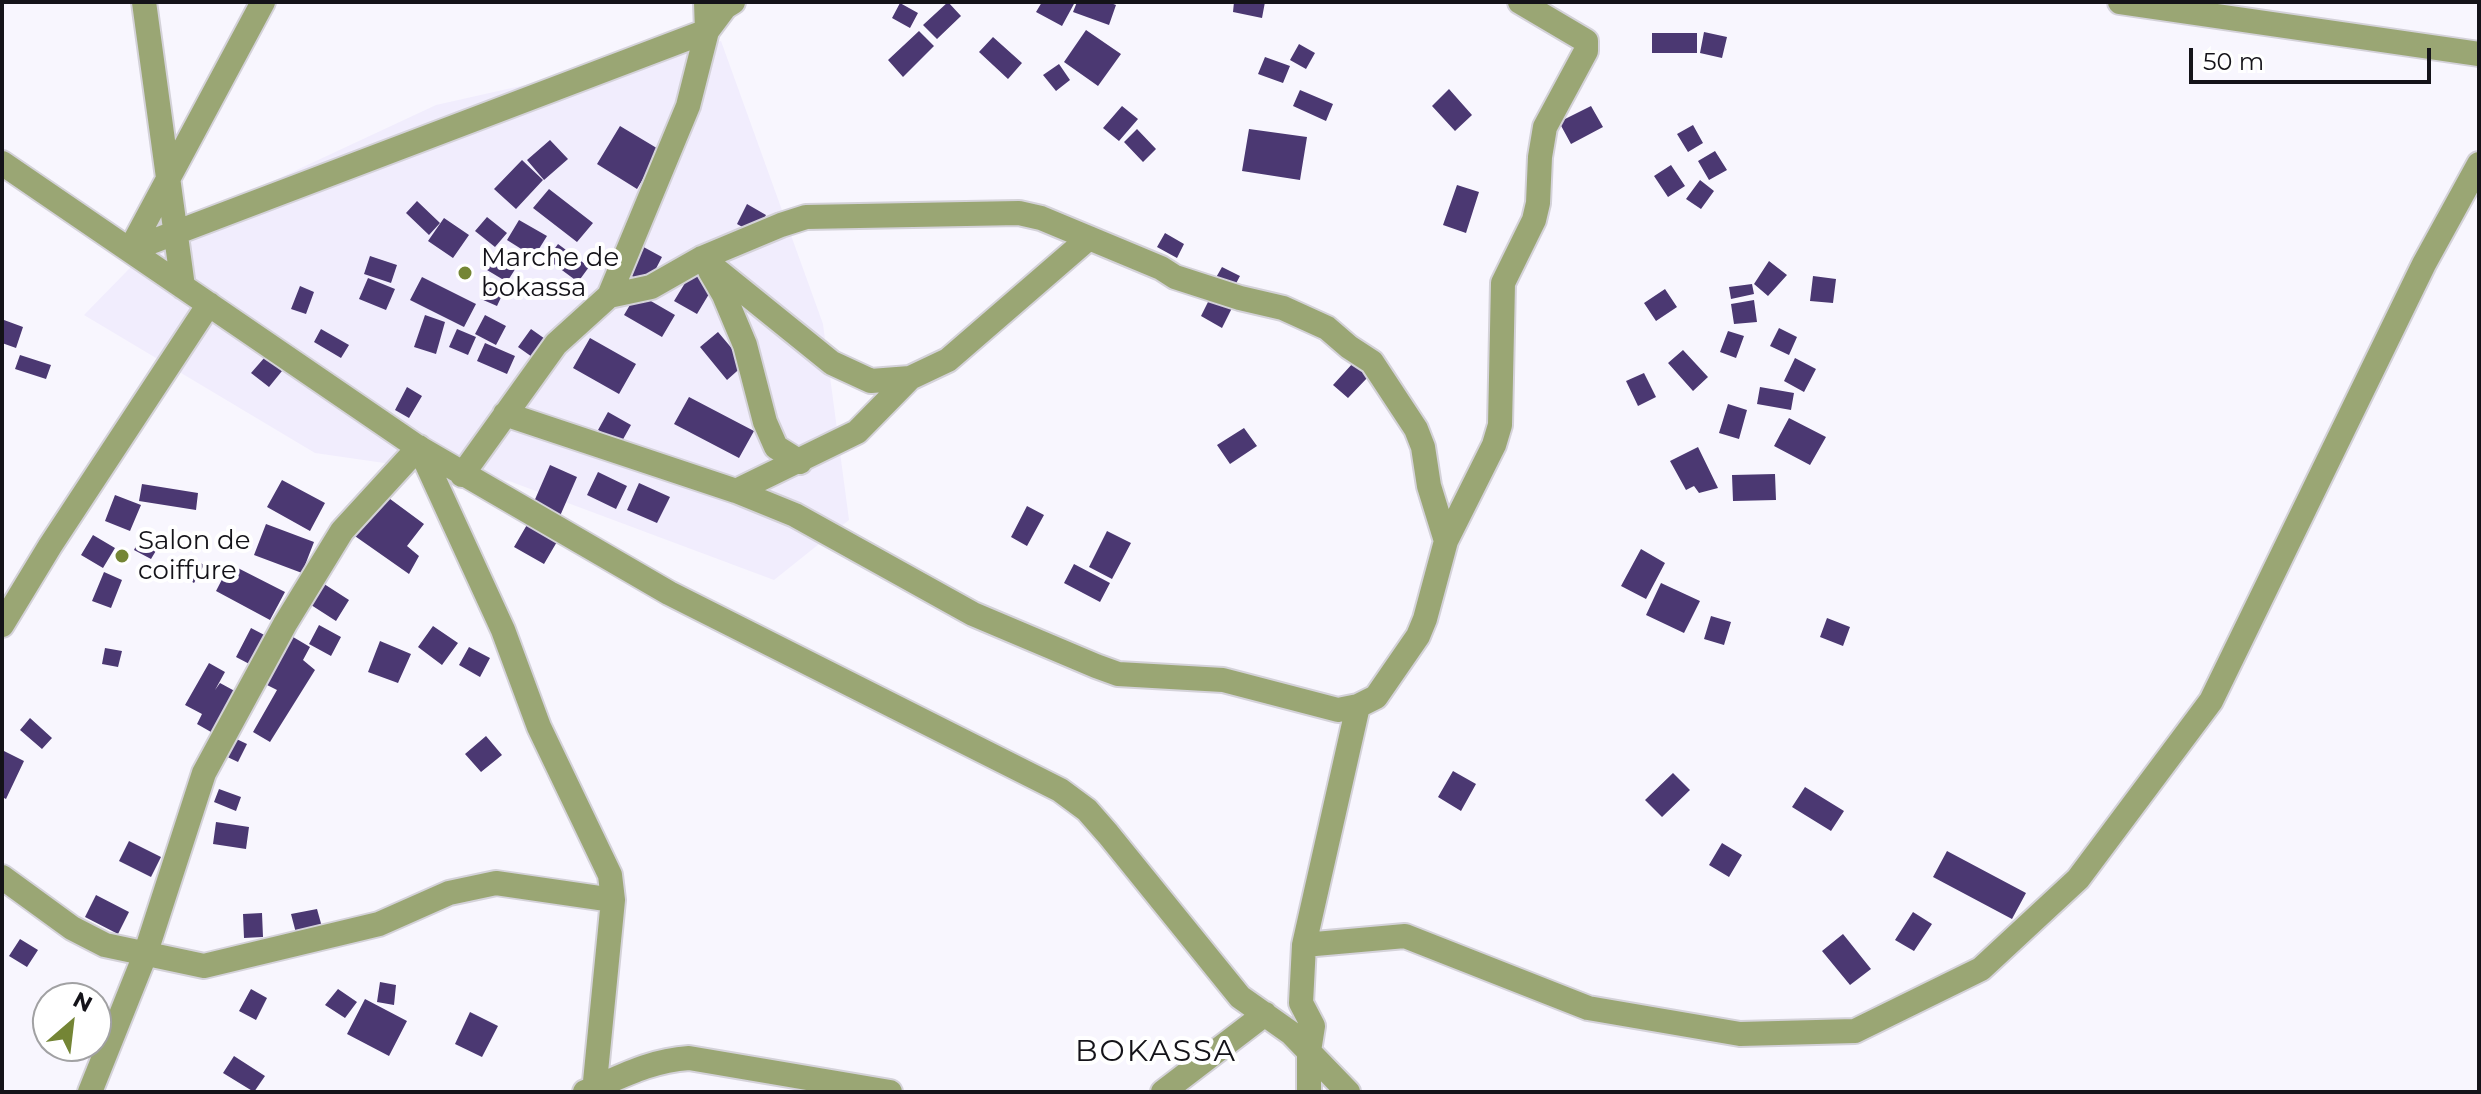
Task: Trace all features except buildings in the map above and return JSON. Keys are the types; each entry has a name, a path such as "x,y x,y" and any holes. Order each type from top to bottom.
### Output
{"street":[{"path":"144,2 183,287"},
{"path":"130,250 263,2"},
{"path":"462,475 556,344 609,296 688,106 707,31 706,2"},
{"path":"130,250 707,31 725,7 733,2"},
{"path":"505,414 736,491 795,515 973,614 1118,674 1223,680 1338,710 1358,706 1376,697 1418,636 1446,541 1494,445 1500,425 1503,283 1534,220 1545,127 1586,51 1586,41 1572,30 1520,2"},
{"path":"2120,2 2479,54"},
{"path":"2,163 462,475 669,593 1060,790 1087,810 1240,997 1291,1033 1348,1092"},
{"path":"1304,945 1405,936 1588,1008 1740,1034 1855,1031 1981,969 2078,879 2211,701 2424,264 2479,164"},
{"path":"609,296 651,287 702,258 806,217 1019,213 1041,218 1175,277 1283,308 1327,328 1372,362 1416,429 1446,541"},
{"path":"736,491 857,432 910,378 948,360 1089,238"},
{"path":"702,258 832,363 871,381 910,378"},
{"path":"702,258 724,295 745,345 765,422 776,447 800,462"},
{"path":"2,625 50,546 209,304"},
{"path":"419,447 503,630 539,727 610,875 613,900 591,1091"},
{"path":"90,1092 145,955 204,773 285,624 342,531 419,447"},
{"path":"1309,1092 1309,1051 1313,1026 1301,1003 1304,945 1358,706"},
{"path":"2,877 72,928 105,945 204,966 379,924 449,893 496,883 613,900"},
{"path":"1163,1092 1265,1014"},
{"path":"591,1091 619,1075 669,1059 689,1058 890,1092"},
{"path":"791,1092 823,1082"}],"shaded area":[{"name":"Marche de bokassa","path":"721,41 823,324 849,520 774,580 509,481 315,453 84,315 166,231 436,105"}],"place":[{"name":"Marche de bokassa","path":"465,273"},
{"name":"Salon de coiffure","path":"122,556"}],"district":[{"name":"BOKASSA","path":"1156,1052"}]}
